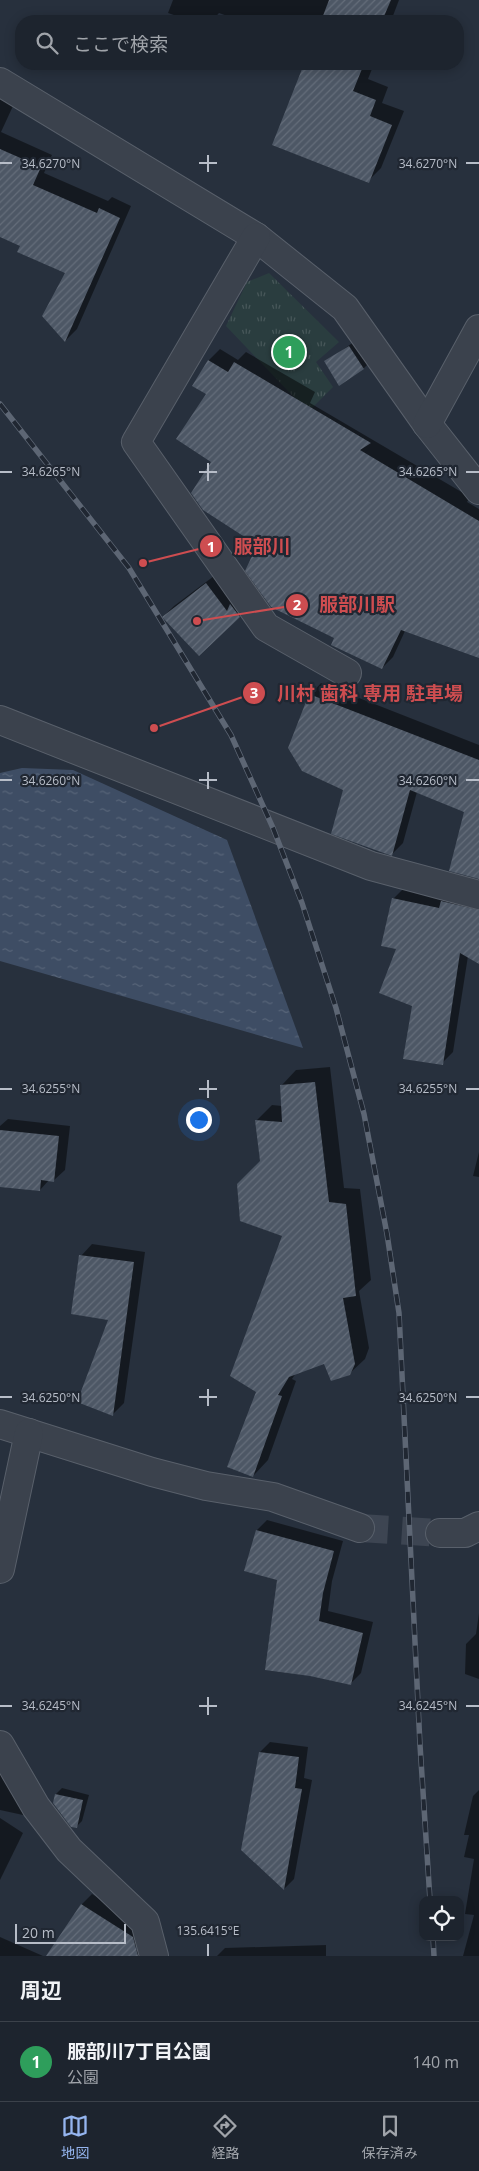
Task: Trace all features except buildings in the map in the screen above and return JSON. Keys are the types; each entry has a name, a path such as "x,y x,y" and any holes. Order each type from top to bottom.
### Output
{"street":[{"path":"0,82 256,237 345,308 427,424 479,490"},
{"path":"256,237 136,442 266,627 347,673"},
{"path":"427,424 479,330"},
{"path":"0,720 371,866 479,895"},
{"path":"0,1424 152,1472 206,1486 273,1497 360,1528"},
{"path":"0,1569 29,1433"},
{"path":"440,1533 466,1533 479,1526"},
{"path":"0,1745 36,1807 69,1850 145,1922 154,1956"}],"green space":[{"path":"269,273 339,342 316,362 333,387 308,412 226,326 247,282"}],"water":[{"path":"22,768 73,770 227,840 303,1048 0,961 0,773"}],"tunnel":[{"path":"360,1528 440,1533"}],"railway":[{"path":"0,404 129,568 231,735 273,828 302,903 336,1008 364,1114 387,1234 399,1313 420,1745 430,1896"},
{"path":"433,1941 434,1956"}],"place":[{"name":"服部川7丁目公園","path":"289,352"},
{"name":"服部川","path":"143,563"},
{"name":"服部川駅","path":"197,621"},
{"name":"川村 歯科 専用 駐車場","path":"154,728"}]}
